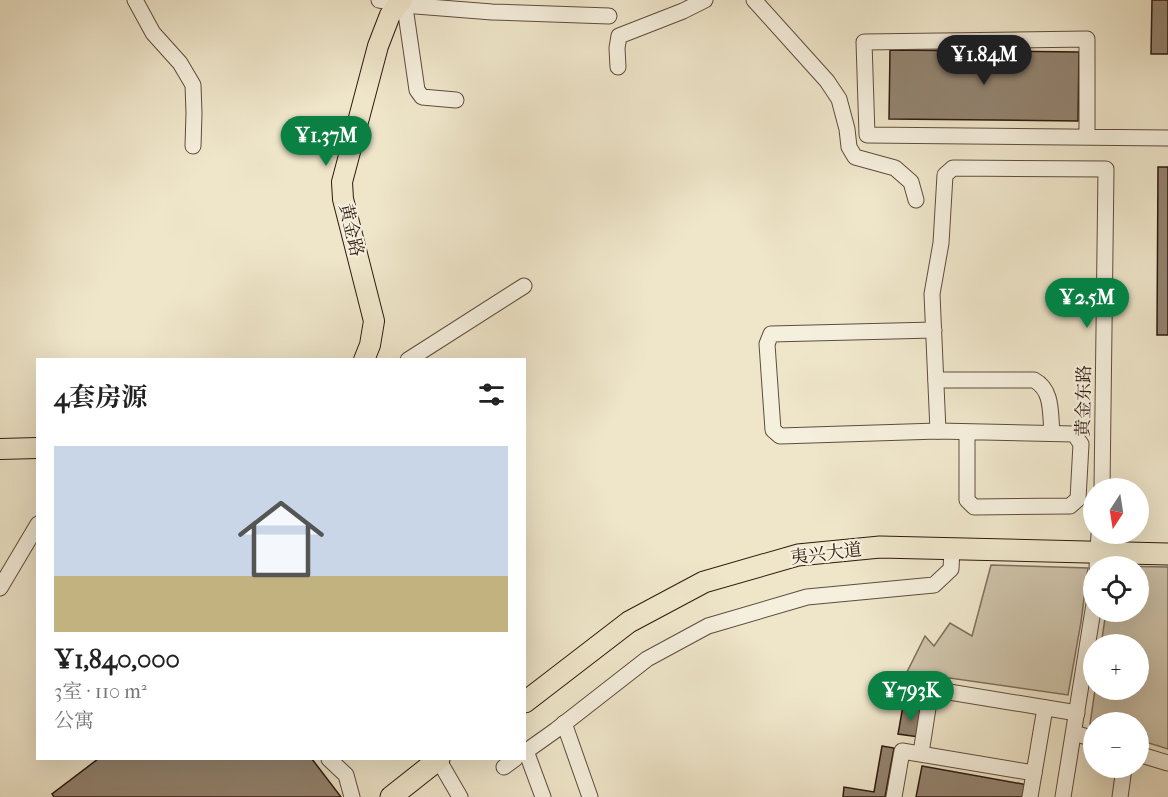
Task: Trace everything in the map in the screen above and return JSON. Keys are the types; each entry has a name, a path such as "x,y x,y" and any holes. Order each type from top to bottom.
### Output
{"highway":[{"name":"夷兴大道","path":"526,688 624,614 701,574 796,545 880,538 1168,554"},
{"name":"夷兴大道","path":"526,701 629,622 704,582 798,555 880,547 1098,549 1168,544"},
{"path":"391,797 443,761"},
{"path":"409,797 443,761"}],"main road":[{"name":"黄金路","path":"365,358 370,345 374,321 343,199 342,182 378,46 390,15 401,2"},
{"path":"0,449 36,448"}],"street":[{"path":"135,0 153,33 180,63 193,85 195,104 193,146"},
{"path":"379,0 492,12 609,16"},
{"path":"618,67 617,48 620,36 705,0"},
{"path":"754,0 827,81 839,99 849,147 855,157 895,168 911,182 916,200"},
{"path":"401,2 406,14 417,90 422,97 456,100"},
{"path":"1087,137 1087,39 864,42 867,135 1168,138"},
{"name":"黄金东路","path":"934,330 932,294 941,243 945,175 953,168 1106,169 1102,478"},
{"path":"411,358 524,286"},
{"path":"938,431 934,330 771,334 767,344 773,430 780,436 938,431 1074,434 1082,444 1078,498 1070,506 974,507 967,500 967,432"},
{"path":"936,380 1034,380 1041,383 1049,396 1052,433"},
{"path":"0,588 36,527"},
{"path":"526,751 647,659 708,626 807,597 934,585 951,569 952,549"},
{"path":"1064,797 1091,622"},
{"path":"921,753 931,690 1077,713"},
{"path":"1030,797 1045,708"},
{"path":"564,723 590,797"},
{"path":"1074,733 1083,736"},
{"path":"894,797 902,751 1034,773"},
{"path":"526,754 543,797"},
{"path":"1149,757 1168,763"},
{"path":"330,760 346,775 352,797"},
{"path":"443,761 460,797"},
{"path":"1120,797 1123,778"}],"shaded area":[{"path":"991,565 1083,568 1083,607 1068,695 907,672 925,636 934,646 950,623 972,636"},
{"path":"1149,567 1168,567 1168,749 1149,743 1149,712 1092,712 1094,700 1149,700 1149,634 1103,634 1104,622 1149,622"}],"building":[{"path":"1152,0 1168,0 1168,54 1151,54"},
{"path":"890,50 1079,52 1078,121 889,119"},
{"path":"1158,167 1168,167 1168,335 1157,335"},
{"path":"903,706 923,710 919,737 898,734"},
{"path":"882,746 894,748 885,797 843,797 844,787 874,792"},
{"path":"97,760 313,760 341,797 54,797 52,794"},
{"path":"922,766 1028,785 1026,797 916,797"}]}
